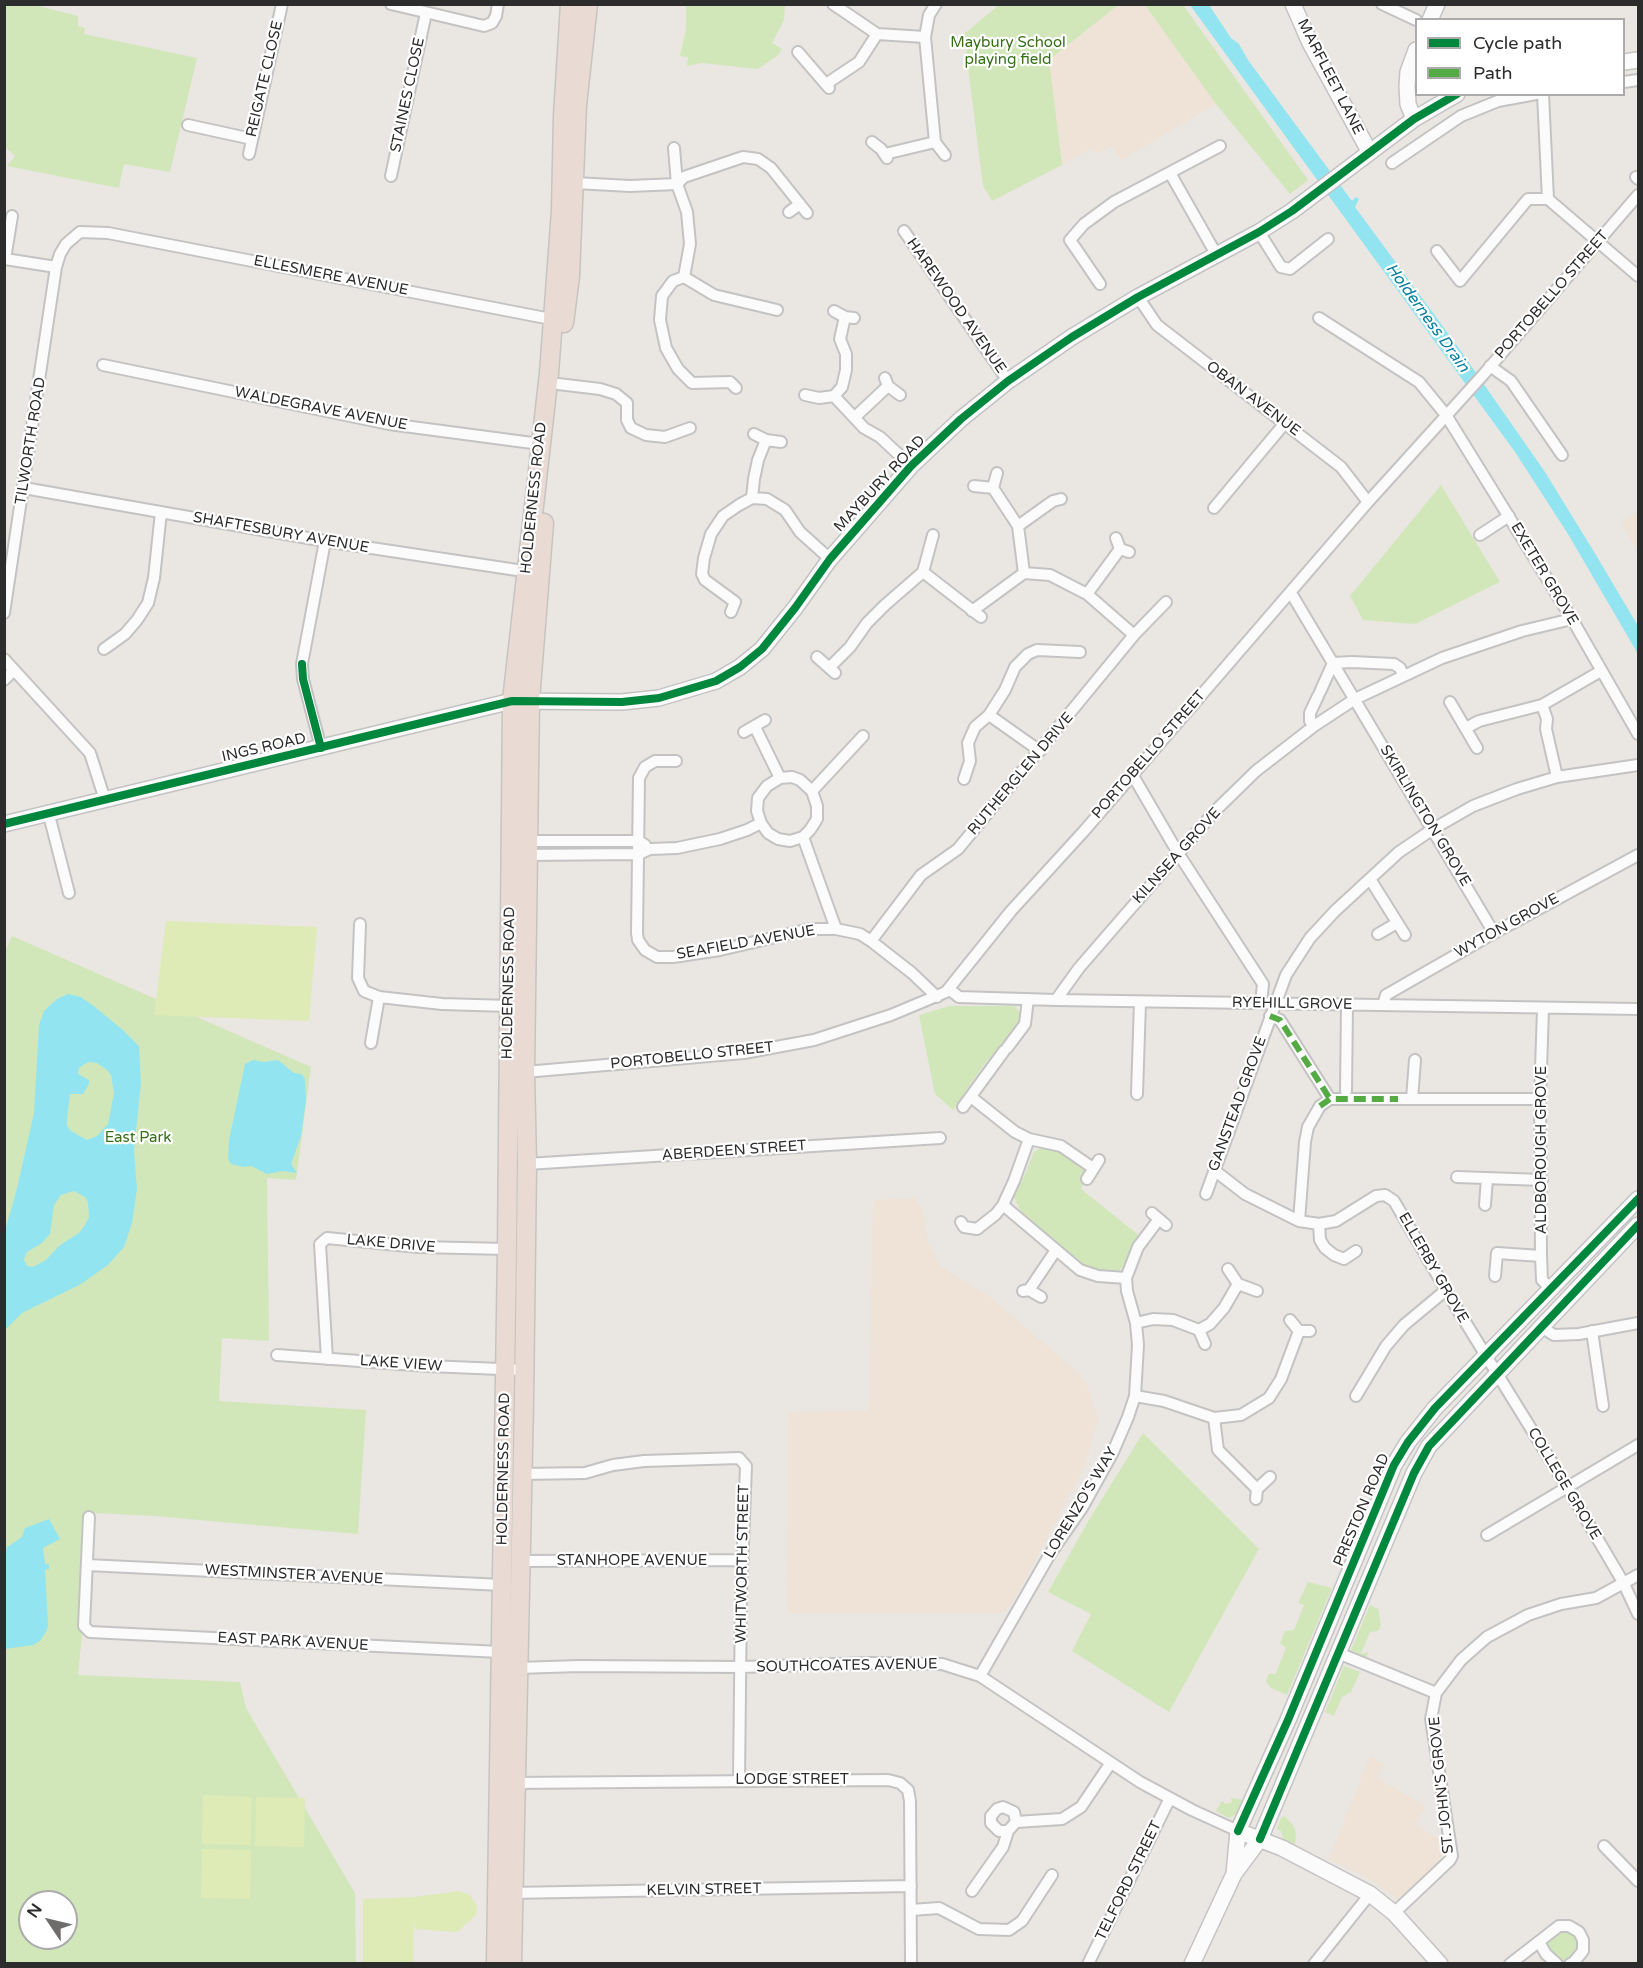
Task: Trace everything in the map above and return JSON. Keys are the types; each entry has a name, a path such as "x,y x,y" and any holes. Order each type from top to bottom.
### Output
{"highway":[{"name":"HOLDERNESS ROAD","path":"507,1783 518,1668 523,1474 527,1164 519,848 521,700 533,572 558,384 563,116 570,4"},
{"name":"HOLDERNESS ROAD","path":"533,572 540,444 559,320 570,276 577,105 588,4"},
{"name":"HOLDERNESS ROAD","path":"496,1964 505,1893 507,1783 500,1652 506,1370 509,1006 519,848"},
{"name":"HOLDERNESS ROAD","path":"505,1893 512,1964"}],"street":[{"name":"REIGATE CLOSE","path":"249,154 282,4"},
{"path":"391,4 483,26 492,23 498,4"},
{"path":"833,4 877,34 926,37"},
{"path":"936,4 929,15 926,37 935,142 945,154"},
{"name":"MARFLEET LANE","path":"1293,4 1310,44 1369,151 1414,118 1453,96"},
{"path":"1382,4 1415,20"},
{"path":"1431,18 1437,4"},
{"name":"STAINES CLOSE","path":"391,176 426,13"},
{"path":"798,52 828,87 859,62 877,34"},
{"path":"1414,118 1408,104 1407,86 1408,72 1415,53"},
{"path":"1392,163 1461,116 1498,101 1525,96"},
{"path":"1543,96 1548,199"},
{"path":"188,125 252,139"},
{"path":"872,142 886,156 935,142"},
{"path":"1100,284 1070,240 1084,224 1114,202 1220,146"},
{"path":"674,148 677,184 687,212 690,244 684,278"},
{"name":"MAYBURY ROAD","path":"521,700 622,702 659,698 716,681 740,667 762,649 830,559 910,466 961,419 1008,381 1072,337 1138,297 1259,232 1314,194 1369,151"},
{"path":"574,183 630,186 677,184 684,177 743,157 758,159 771,168 804,208 789,212"},
{"path":"1170,173 1216,254"},
{"name":"PORTOBELLO STREET","path":"525,1072 744,1053 802,1042 891,1015 937,998 949,989 1011,911 1291,593 1368,502 1483,375 1638,195"},
{"path":"1437,251 1460,281 1528,199 1548,199 1638,276"},
{"path":"12,216 5,259 56,267"},
{"name":"HAREWOOD AVENUE","path":"904,231 1008,381"},
{"name":"TILWORTH ROAD","path":"4,613 56,267 60,254 72,237 80,232 108,233"},
{"path":"1259,232 1281,267 1290,269 1328,239"},
{"name":"ELLESMERE AVENUE","path":"108,233 559,320"},
{"path":"736,388 730,382 692,383 678,369 666,348 660,320 662,296 672,281 684,278 714,295 755,300 777,310"},
{"name":"OBAN AVENUE","path":"1138,297 1157,325 1341,467 1368,502"},
{"path":"810,398 834,396 842,387 846,370 846,354 840,339 850,318 834,311"},
{"name":"EXETER GROVE","path":"1319,318 1419,382 1446,415 1572,619 1638,734"},
{"name":"WALDEGRAVE AVENUE","path":"103,365 389,424 540,444"},
{"path":"1490,366 1511,381 1562,455"},
{"path":"855,417 887,382 900,394"},
{"path":"558,384 600,389 616,394 627,403 627,420 631,428 646,435 665,437 691,427"},
{"path":"834,396 864,428 880,437 910,466"},
{"path":"1214,508 1286,423"},
{"path":"754,434 766,440 781,442"},
{"path":"752,498 758,460 766,440"},
{"path":"997,473 993,488 1018,526 1024,573"},
{"path":"974,486 993,488"},
{"name":"SHAFTESBURY AVENUE","path":"24,488 325,541 533,572"},
{"path":"1018,526 1057,500 1047,489"},
{"path":"730,612 735,602 705,580 702,574 704,558 711,534 723,516 752,498 767,499 785,510 800,532 830,559"},
{"path":"104,650 125,634 148,603 161,512"},
{"path":"1480,535 1509,516"},
{"path":"1086,594 1125,550 1116,538"},
{"path":"817,657 833,670 867,623 924,572 932,539 920,541"},
{"path":"321,748 303,679 304,649 325,541"},
{"path":"924,572 977,614 1024,573 1050,575 1086,594 1134,635"},
{"name":"SKIRLINGTON GROVE","path":"1291,593 1494,933"},
{"name":"RUTHERGLEN DRIVE","path":"871,941 921,875 958,849 1134,635 1166,602"},
{"name":"KILNSEA GROVE","path":"1056,1000 1079,968 1178,853 1256,771 1314,726 1355,699 1403,675 1485,643 1572,619"},
{"path":"964,779 970,761 968,743 975,727 989,715 1005,690 1015,667 1028,654 1037,650 1080,652"},
{"path":"4,659 90,753 105,800"},
{"path":"1314,726 1310,720 1310,713 1334,663 1394,664 1400,668 1403,675"},
{"path":"4,680 14,670"},
{"path":"1466,728 1479,721 1542,705 1601,671"},
{"name":"INGS ROAD","path":"4,824 521,700"},
{"path":"1450,702 1477,748"},
{"path":"1542,705 1547,719 1546,729 1557,777"},
{"path":"989,715 1040,751"},
{"path":"744,732 765,720"},
{"path":"755,727 780,778"},
{"path":"812,791 863,736"},
{"name":"SEAFIELD AVENUE","path":"676,761 665,758 655,761 645,767 639,778 638,940 645,950 657,957 673,957 720,950 810,929 836,929 860,934 871,941 912,973 937,998"},
{"name":"GANSTEAD GROVE","path":"1206,1194 1286,975 1310,938 1335,911 1400,852 1433,829 1473,806 1557,777 1638,765"},
{"path":"1132,774 1178,853 1263,984 1261,1003"},
{"path":"792,777 800,780 812,791 818,806 817,819 810,830 803,837 790,841 778,839 768,833 760,823 757,811 758,798 768,786 780,778 792,777"},
{"path":"49,815 69,894"},
{"path":"519,848 639,854 650,849 677,848 720,839 760,823"},
{"path":"803,837 836,929"},
{"path":"519,848 639,841 650,849"},
{"name":"WYTON GROVE","path":"1383,1005 1386,995 1638,855"},
{"path":"1370,879 1405,935"},
{"path":"1378,934 1397,923"},
{"path":"360,924 358,978 364,991 379,997 442,1004 509,1006"},
{"name":"RYEHILL GROVE","path":"949,989 959,997 1056,1000 1638,1009"},
{"path":"371,1043 379,997"},
{"path":"963,1107 1025,1024 1028,999"},
{"path":"1137,1094 1140,1002"},
{"path":"1346,1091 1347,1006"},
{"name":"ALDBOROUGH GROVE","path":"1543,1009 1540,1099 1541,1256 1542,1280 1551,1289"},
{"path":"1270,1016 1280,1020 1330,1099"},
{"path":"1412,1099 1415,1060"},
{"path":"971,1096 1001,1122 1029,1139 1060,1146 1096,1164 1087,1179"},
{"path":"1299,1221 1308,1127 1320,1106 1330,1099 1540,1099"},
{"name":"ABERDEEN STREET","path":"527,1164 940,1138"},
{"path":"961,1222 969,1233 986,1224 1004,1205 1029,1139"},
{"name":"ELLERBY GROVE","path":"1214,1170 1245,1194 1299,1221 1319,1224 1336,1221 1377,1196 1385,1195 1394,1201 1486,1356"},
{"path":"1458,1177 1542,1180"},
{"path":"1485,1205 1487,1178"},
{"name":"PRESTON ROAD","path":"1234,1874 1238,1831 1288,1720 1394,1466 1408,1442 1435,1408 1638,1198"},
{"path":"1004,1205 1080,1270 1098,1276 1126,1278 1138,1247 1159,1219"},
{"path":"1319,1224 1320,1240 1325,1248 1334,1255 1344,1259 1356,1251"},
{"path":"1192,1964 1234,1874 1260,1839 1414,1473 1429,1446 1638,1225"},
{"name":"LAKE DRIVE","path":"327,1359 320,1244 327,1238 418,1247 507,1249"},
{"path":"1041,1298 1026,1290 1056,1250"},
{"path":"1495,1276 1497,1253 1541,1256"},
{"path":"1228,1269 1238,1284 1257,1291"},
{"name":"LORENZO'S WAY","path":"980,1676 1050,1554 1082,1508 1113,1452 1135,1396 1138,1345 1136,1323 1127,1291 1126,1278"},
{"path":"1199,1330 1210,1324 1224,1308 1238,1284"},
{"path":"1356,1396 1386,1346 1404,1325 1446,1290"},
{"path":"1136,1323 1153,1319 1173,1320 1199,1330 1205,1344"},
{"path":"1135,1396 1164,1401 1214,1418 1241,1415 1269,1398 1281,1379 1305,1331 1290,1320"},
{"path":"1541,1327 1554,1335 1638,1323"},
{"path":"1592,1330 1603,1406"},
{"name":"LAKE VIEW","path":"277,1355 428,1366 524,1370"},
{"name":"COLLEGE GROVE","path":"1486,1356 1623,1582 1638,1614"},
{"path":"1214,1418 1218,1450 1256,1494 1270,1476"},
{"path":"1487,1535 1638,1445"},
{"name":"WHITWORTH STREET","path":"523,1474 585,1473 644,1461 739,1458 746,1466 739,1780"},
{"path":"87,1565 89,1517"},
{"name":"STANHOPE AVENUE","path":"521,1562 743,1560"},
{"name":"WESTMINSTER AVENUE","path":"87,1565 502,1585"},
{"name":"EAST PARK AVENUE","path":"87,1565 84,1626 90,1632 500,1652"},
{"name":"ST. JOHN'S GROVE","path":"1394,1913 1452,1856 1431,1719 1436,1694 1461,1660 1487,1637 1528,1615 1561,1604 1596,1598 1638,1575"},
{"path":"1338,1653 1436,1694"},
{"name":"SOUTHCOATES AVENUE","path":"518,1668 942,1664 980,1676 1110,1764 1170,1798 1238,1831"},
{"path":"972,1891 1003,1847 1008,1831 1016,1822 1062,1819 1081,1807 1110,1764"},
{"name":"LODGE STREET","path":"507,1783 739,1780 888,1780 900,1783 908,1790 910,1801 911,1964"},
{"name":"TELFORD STREET","path":"1088,1964 1170,1798"},
{"path":"1008,1831 999,1831 992,1823 991,1816 997,1809 1003,1807 1014,1812 1016,1822"},
{"path":"1238,1831 1302,1859 1370,1894 1394,1913 1440,1964"},
{"path":"1604,1846 1637,1878"},
{"path":"911,1910 939,1908 979,1929 1009,1930 1022,1921 1052,1875"},
{"name":"KELVIN STREET","path":"505,1893 910,1886"},
{"path":"1314,1964 1370,1894"},
{"path":"1510,1964 1559,1926 1569,1926 1579,1932 1583,1940 1583,1951 1570,1964"},
{"path":"1539,1942 1546,1954 1557,1964"}],"shaded area":[{"path":"1000,5 1153,5 1216,104 1121,160 1112,146 1096,154 1092,148 992,201 983,186 964,34"},
{"path":"1638,511 1638,553 1621,522"},
{"path":"915,1198 923,1211 928,1243 940,1266 990,1297 1081,1375 1088,1387 1098,1418 1085,1466 1013,1602 1002,1613 787,1613 789,1412 869,1411 873,1200"},
{"path":"1370,1756 1384,1764 1377,1778 1426,1806 1416,1825 1445,1842 1438,1864 1398,1900 1375,1882 1329,1859"}],"green space":[{"name":"Maybury School playing field","path":"1000,4 1118,5 1049,60 1062,165 992,201 983,186 964,34"},
{"path":"4,5 34,5 78,16 78,26 85,28 84,34 197,58 170,172 124,164 119,188 7,166 15,156 5,147"},
{"path":"686,5 785,5 784,20 772,43 782,49 778,55 758,69 702,63 687,66 688,57 680,56 686,29"},
{"path":"1145,5 1183,5 1308,180 1290,194 1216,104"},
{"path":"1441,485 1500,582 1415,624 1363,620 1350,596"},
{"path":"166,921 317,927 309,1021 154,1015"},
{"name":"East Park","path":"12,936 311,1067 296,1180 267,1178 269,1341 222,1338 219,1401 366,1410 358,1534 94,1513 78,1675 240,1682 246,1708 355,1893 356,1963 5,1964 4,953"},
{"path":"950,1006 1015,1006 1020,1014 1017,1026 983,1066 953,1110 935,1094 919,1015"},
{"path":"1043,1146 1051,1146 1072,1160 1078,1160 1088,1171 1081,1189 1141,1237 1121,1269 1116,1272 1103,1272 1084,1267 1020,1210 1014,1197 1034,1152"},
{"path":"1143,1433 1259,1549 1169,1712 1072,1651 1091,1614 1048,1592"},
{"path":"1308,1582 1332,1588 1287,1695 1271,1688 1266,1682 1268,1675 1271,1673 1275,1675 1286,1648 1280,1643 1285,1631 1294,1630 1304,1605 1298,1603"},
{"path":"1370,1605 1378,1609 1381,1625 1378,1631 1370,1632 1361,1654 1368,1652 1366,1659 1350,1652"},
{"path":"1344,1666 1360,1672 1351,1692 1342,1697 1334,1716 1325,1712"},
{"path":"203,1795 252,1797 251,1845 202,1844"},
{"path":"256,1797 305,1798 304,1847 255,1846"},
{"path":"1231,1798 1243,1800 1236,1814 1229,1818 1216,1811 1221,1802 1225,1804 1232,1802"},
{"path":"1284,1816 1294,1826 1295,1845 1283,1839 1281,1831 1277,1829"},
{"path":"202,1849 251,1850 250,1899 201,1898"},
{"path":"459,1891 470,1895 477,1906 476,1915 457,1932 415,1929 414,1915 413,1963 363,1963 363,1899 414,1897"},
{"path":"1559,1926 1583,1940 1570,1963 1557,1963 1539,1942"}],"water":[{"name":"Holderness Drain","path":"1190,5 1209,5 1352,201 1356,197 1359,199 1355,207 1458,347 1545,472 1596,555 1638,626 1638,654 1568,534 1515,452"},
{"path":"68,994 81,997 139,1046 141,1083 134,1150 137,1189 132,1223 124,1247 108,1265 81,1284 22,1313 5,1330 5,1231 34,1113 39,1025 44,1011 57,999","holes":["88,1062 97,1063 107,1070 111,1075 114,1093 108,1124 97,1136 87,1140 71,1131 67,1126 67,1119 70,1094 83,1094 89,1084 89,1080 78,1074 79,1068","74,1191 85,1197 88,1202 89,1217 85,1225 79,1233 60,1245 46,1260 33,1267 27,1266 24,1259 27,1252 42,1243 50,1234 54,1205 61,1195"]},
{"path":"253,1060 264,1062 278,1060 305,1079 306,1100 301,1136 291,1164 297,1173 283,1171 267,1174 251,1166 231,1164 228,1159 229,1140 245,1064"},
{"path":"49,1519 60,1539 43,1548 45,1564 49,1564 49,1569 45,1570 47,1630 40,1641 33,1645 5,1649 5,1546 6,1548 22,1537 25,1528"}],"marked path":[{"path":"1270,1016 1280,1020 1330,1099"},
{"path":"1320,1106 1330,1099 1398,1099"}],"cycle path":[{"path":"4,824 512,701 622,702 659,698 716,681 740,667 762,649 830,559 911,466 961,419 1008,381 1072,337 1138,297 1259,232 1292,211 1414,119 1454,96"},
{"path":"302,664 303,679 321,748"},
{"path":"1238,1831 1288,1720 1394,1465 1408,1442 1435,1408 1638,1199"},
{"path":"1260,1839 1414,1473 1429,1446 1638,1225"}]}
